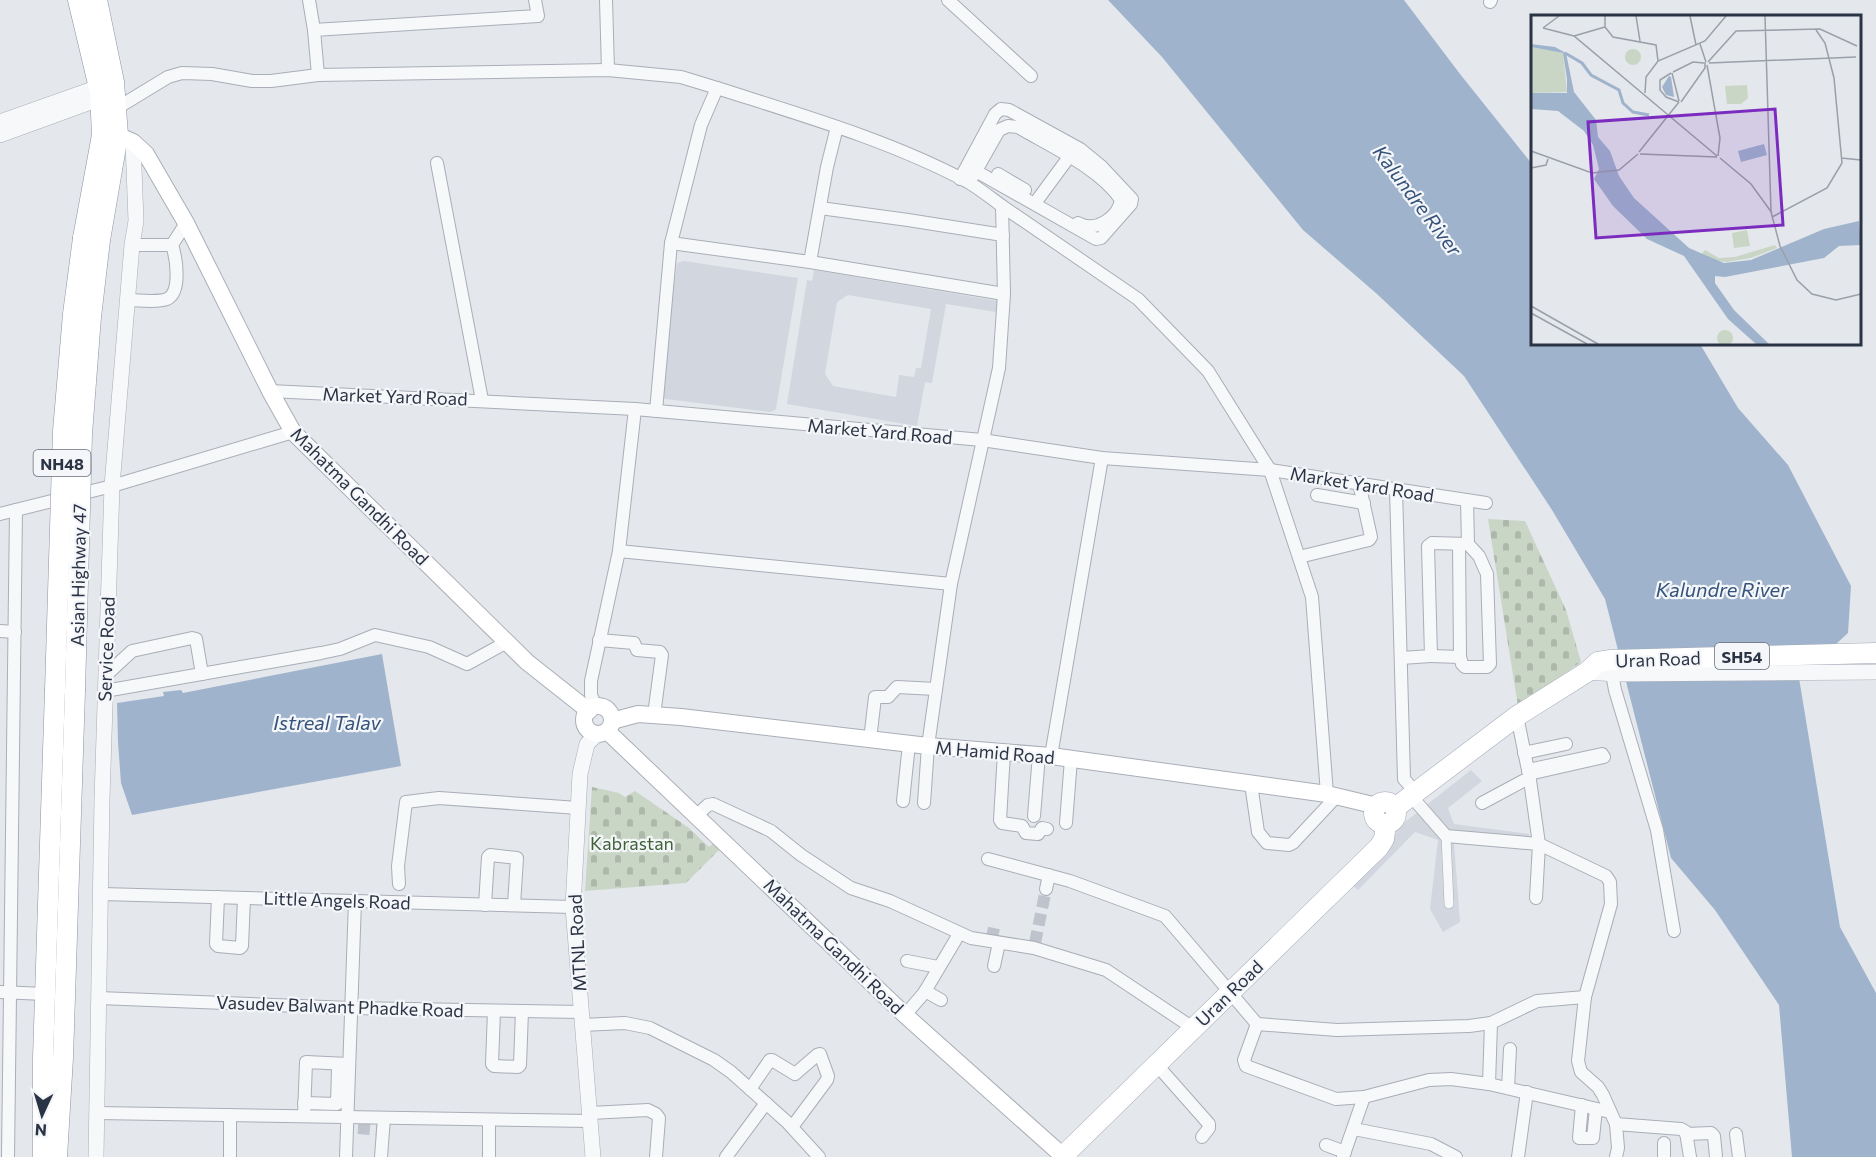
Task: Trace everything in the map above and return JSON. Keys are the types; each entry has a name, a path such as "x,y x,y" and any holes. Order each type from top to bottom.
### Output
{"main road":[{"name":"NH48","path":"78,0 109,93"},
{"name":"NH48","path":"97,0 109,93"},
{"name":"Asian Highway 47","path":"43,1058 63,431 72,326 118,135 109,93"},
{"name":"Mahatma Gandhi Road","path":"118,135 146,154 186,223 293,432 527,662 592,709 607,710 606,728 906,1015 1063,1156"},
{"name":"Asian Highway 47","path":"63,1058 82,435 90,328 92,239"},
{"name":"Uran Road","path":"1063,1156 1380,847 1384,839 1386,813 1517,716 1587,672 1598,662 1613,669 1874,662"},
{"path":"592,709 585,723 589,731 606,728"},
{"name":"M Hamid Road","path":"606,728 638,714 928,746 1045,755 1332,796 1386,813"},
{"name":"NH48","path":"43,1058 57,1157"},
{"path":"32,1157 32,1112 43,1058"},
{"name":"NH48","path":"43,1157 63,1058"},
{"path":"63,1058 70,1113 69,1157"}],"street":[{"path":"309,0 318,75"},
{"path":"314,30 538,16 535,0"},
{"path":"606,0 608,70"},
{"path":"948,0 1030,76"},
{"path":"0,123 182,73 193,72 261,81 318,75 608,70 681,77 717,88 837,127 914,157 964,181 1138,299 1208,371 1270,470 1312,597 1332,796 1293,843 1288,845 1268,843 1258,832 1251,784"},
{"path":"656,411 671,243 701,125 717,88"},
{"path":"0,135 109,93"},
{"path":"1001,110 1009,110 1080,149 1102,167 1132,199 1131,204 1101,238 1096,238 971,169 994,114 1001,110"},
{"path":"964,181 999,130 1008,126 1018,127 1100,176 1114,189 1121,200 1114,214 1100,225 1083,226 999,174"},
{"path":"810,262 837,127"},
{"name":"Service Road","path":"96,1157 105,684 112,486 132,244 136,221 118,135"},
{"path":"1038,198 1069,157"},
{"path":"437,163 482,400"},
{"path":"924,803 928,746 951,584 999,368 1004,294 1002,206"},
{"path":"820,208 1003,236"},
{"path":"128,300 160,300 173,294 176,259 172,245 186,223"},
{"path":"671,243 810,262 1004,294"},
{"path":"132,244 172,245"},
{"name":"Market Yard Road","path":"270,391 635,409 982,440 1102,458 1270,470 1486,503"},
{"path":"592,709 591,681 619,551 635,409"},
{"path":"0,514 112,486 293,432"},
{"path":"1034,816 1102,458"},
{"path":"1299,557 1369,540 1371,537 1359,483"},
{"path":"1396,489 1404,779 1446,836 1449,904"},
{"path":"1317,495 1364,504"},
{"path":"1431,656 1428,546 1432,543 1463,544 1479,556 1487,574 1490,664 1487,667 1465,667 1460,657 1463,544 1467,500"},
{"path":"8,1157 5,992 16,510"},
{"path":"619,551 951,584"},
{"path":"0,631 15,632"},
{"path":"105,684 202,674 321,653 340,649 375,635 429,647 467,664 507,642"},
{"path":"105,684 132,651 192,638 196,639 202,674"},
{"path":"599,640 634,643 637,650 660,652 662,655 654,716"},
{"path":"1401,658 1460,657"},
{"path":"1613,669 1615,690 1657,830 1674,931"},
{"path":"870,740 875,697 888,697 897,687 936,689"},
{"path":"1517,716 1529,775 1539,844 1536,898"},
{"name":"MTNL Road","path":"593,1157 573,907 580,774 587,744 606,728"},
{"path":"903,801 909,744"},
{"path":"1524,753 1566,744"},
{"path":"1004,752 1000,820 1002,823 1022,826 1026,833 1038,834 1042,828 1047,829"},
{"path":"1482,803 1523,781 1529,775 1602,754 1604,757 1529,775"},
{"path":"1066,823 1071,759"},
{"path":"399,884 398,866 406,802 439,798 578,808"},
{"path":"697,815 710,804 764,827 851,888 905,908 958,934 1034,946 1106,970 1193,1028"},
{"path":"1446,836 1539,844 1606,876 1610,882 1611,904 1585,997 1579,1067 1598,1087 1616,1124 1618,1148 1616,1157"},
{"path":"988,859 1081,885 1165,916 1257,1024 1337,1030 1469,1026 1491,1023 1537,1001 1585,997"},
{"path":"1046,889 1049,876"},
{"name":"Little Angels Road","path":"102,894 573,907"},
{"path":"218,897 216,944 240,948 242,946 244,898"},
{"path":"346,1157 347,1121 343,1067 351,1008 355,901"},
{"path":"906,1015 925,991 958,934"},
{"path":"994,940 994,966"},
{"path":"907,961 938,967"},
{"path":"925,991 941,1000"},
{"path":"5,992 44,994"},
{"name":"Vasudev Balwant Phadke Road","path":"99,998 351,1008 522,1011 625,1023 660,1032 714,1060 792,1127 819,1157"},
{"path":"494,1011 492,1064 518,1067 520,1065 522,1011"},
{"path":"1489,1084 1491,1023"},
{"path":"1257,1024 1244,1060 1246,1066 1330,1098 1364,1097 1429,1080 1451,1079 1489,1084 1610,1112"},
{"path":"1508,1088 1510,1049"},
{"path":"750,1089 770,1060 795,1074 817,1054 820,1054 828,1076 827,1080 792,1127"},
{"path":"304,1116 304,1065 306,1062 343,1067"},
{"path":"1156,1064 1209,1124 1209,1128 1202,1137"},
{"path":"1518,1157 1527,1092"},
{"path":"1326,1145 1344,1154 1364,1097"},
{"path":"304,1103 347,1121"},
{"path":"726,1157 766,1103"},
{"path":"1582,1105 1579,1138 1593,1138 1596,1109"},
{"path":"97,1113 304,1116 381,1125 590,1118 648,1110 659,1118 656,1157"},
{"path":"230,1115 230,1157"},
{"path":"489,1120 489,1157"},
{"path":"1616,1124 1681,1129 1686,1134 1690,1157"},
{"path":"381,1125 381,1157"},
{"path":"1354,1129 1431,1144 1456,1157"},
{"path":"1686,1134 1711,1133 1714,1136 1716,1157"},
{"path":"1736,1134 1739,1157"},
{"path":"1664,1143 1664,1157"}],"shaded area":[{"path":"684,261 798,278 776,409 771,412 658,398 677,263"},
{"path":"814,270 998,301 996,312 946,304 932,383 925,382 917,426 787,404 807,280 812,281","holes":["848,295 931,309 921,368 916,368 914,377 899,375 896,397 833,386 825,374 837,302"]},
{"path":"1471,770 1482,781 1448,808 1454,824 1529,834 1530,850 1454,843 1460,922 1443,932 1430,909 1438,840 1415,832 1358,890 1353,886 1405,822"}],"green space":[{"path":"1488,519 1525,521 1566,610 1581,662 1518,706"},
{"name":"Kabrastan","path":"592,787 619,793 625,797 635,791 689,828 709,847 717,840 722,847 686,883 585,891"}],"water":[{"name":"Kalundre River","path":"1108,0 1404,0 1531,163 1531,345 1701,345 1738,408 1788,465 1851,586 1848,633 1799,678 1840,927 1876,993 1876,1157 1792,1157 1779,1005 1715,910 1671,858 1605,599 1552,510 1464,376 1377,294 1303,230 1162,57"},
{"name":"Istreal Talav","path":"382,654 401,766 132,815 121,783 117,703 164,696 163,692 181,690 183,693"}],"tunnel":[{"path":"1035,943 1046,889"},
{"path":"992,937 994,928"},
{"path":"358,1128 382,1130"}]}
